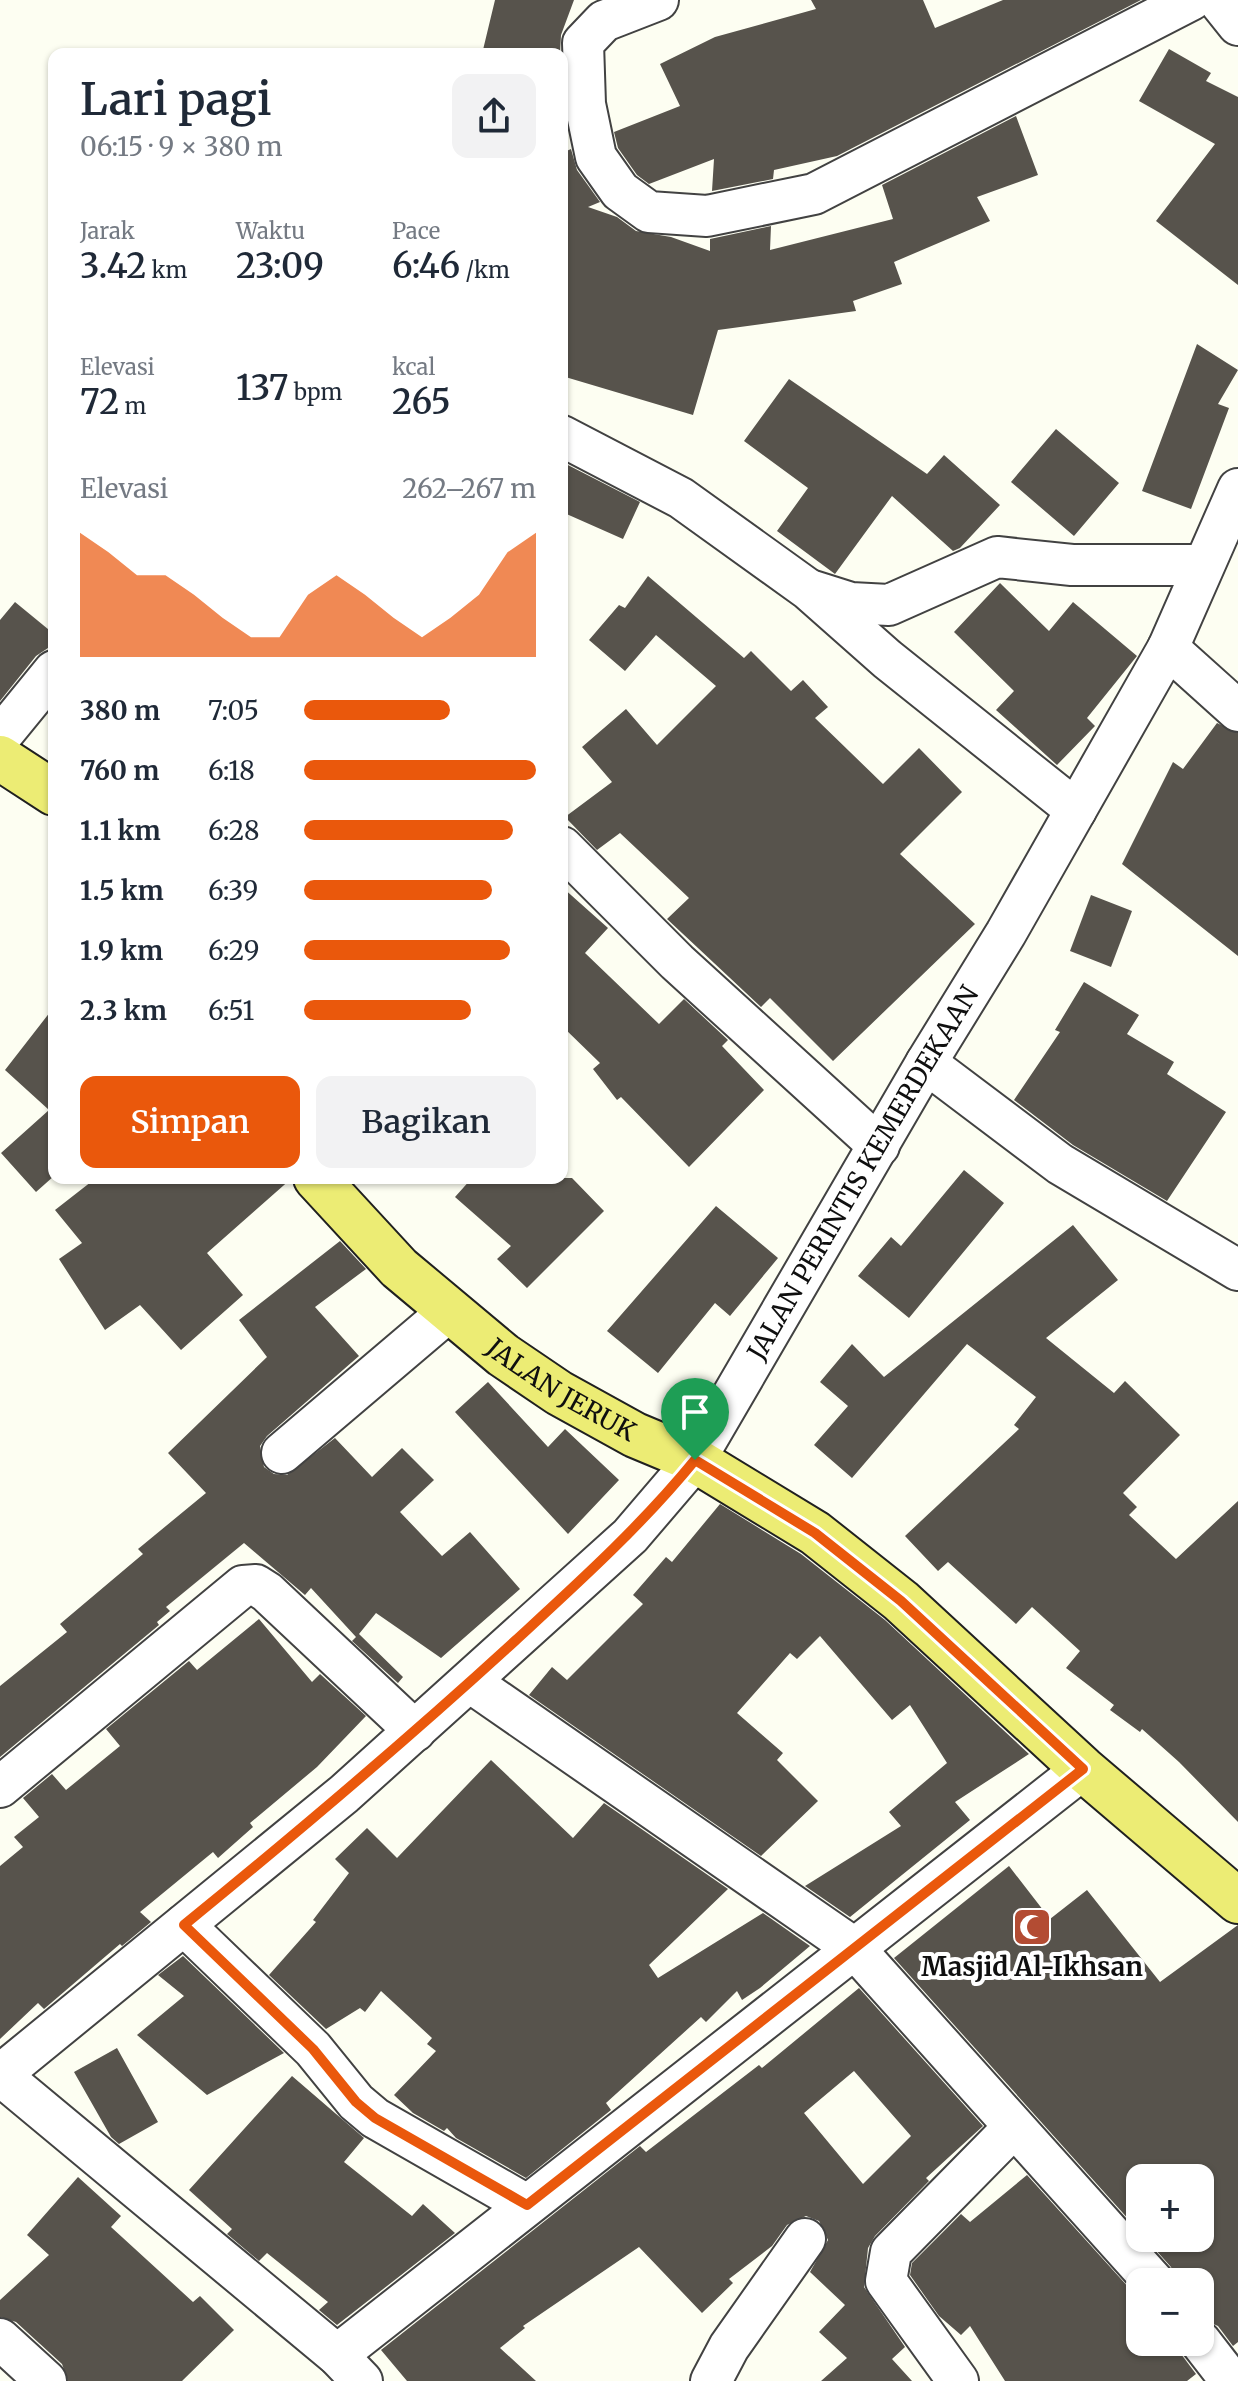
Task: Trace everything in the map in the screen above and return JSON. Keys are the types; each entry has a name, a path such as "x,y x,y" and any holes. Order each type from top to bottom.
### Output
{"main road":[{"path":"0,758 48,789"},
{"name":"JALAN JERUK","path":"322,1184 399,1268 448,1312 559,1393 635,1435 695,1460 815,1533 877,1582 1083,1769 1238,1901"}],"street":[{"path":"658,0 604,21 583,43 585,104 596,157 620,191 649,212 707,216 814,194 1191,0"},
{"path":"1218,0 1238,25"},
{"path":"568,439 681,498 809,590 887,659 1076,810"},
{"name":"JALAN PERINTIS KEMERDEKAAN","path":"0,2075 344,1794 630,1536 695,1460 1168,648 1238,489"},
{"path":"809,590 851,603 889,605 997,557 1072,565 1202,565"},
{"path":"1168,648 1238,711"},
{"path":"0,737 48,678"},
{"path":"568,853 677,962 879,1146"},
{"path":"926,1063 1060,1164 1238,1270"},
{"path":"282,1453 448,1312"},
{"path":"0,1787 243,1586 256,1585 267,1592 415,1731"},
{"path":"470,1682 854,1948 1141,2268"},
{"path":"0,2075 349,2368 527,2205 1083,1769"},
{"path":"184,1925 313,2049 356,2102 375,2118 527,2205"},
{"path":"958,2381 886,2281 886,2267 891,2252 1014,2127"},
{"path":"711,2381 729,2347 805,2239"},
{"path":"0,2339 46,2381"},
{"path":"1212,2356 1231,2381"}],"building":[{"path":"495,0 574,0 561,35 560,48 483,48"},
{"path":"811,0 923,0 935,28 1003,0 1141,0 837,156 774,170 773,179 712,191 714,159 649,184 637,175 618,148 614,132 680,106 660,64 715,37 816,9"},
{"path":"1169,49 1211,73 1206,81 1238,97 1238,285 1156,221 1215,144 1139,101"},
{"path":"1016,116 1038,175 977,197 990,221 894,262 902,284 853,301 856,311 718,330 693,415 568,378 568,150 571,149 577,170 600,202 588,207 617,217 636,231 671,237 710,251 710,239 771,226 770,250 893,219 882,185"},
{"path":"1197,344 1238,370 1218,404 1229,408 1191,509 1142,491"},
{"path":"789,379 927,474 944,455 1000,505 960,548 953,551 892,496 835,574 777,531 808,488 744,441"},
{"path":"1056,429 1119,483 1074,536 1011,482"},
{"path":"568,465 640,502 623,539 568,515"},
{"path":"648,576 744,658 751,651 791,691 803,680 828,707 815,718 883,784 919,748 962,792 900,854 975,924 833,1061 770,998 761,1007 667,919 689,898 620,833 597,850 568,820 568,815 612,782 582,747 626,709 657,745 716,686 656,635 625,671 589,640 619,605 625,608"},
{"path":"1000,583 1049,631 1073,602 1137,656 1087,718 1095,726 1057,765 996,710 1014,691 954,632"},
{"path":"15,602 48,629 48,648 36,656 0,701 0,620"},
{"path":"1217,723 1238,733 1238,956 1122,864 1173,762 1183,769"},
{"path":"568,892 608,928 585,953 659,1024 684,999 728,1040 722,1046 764,1090 689,1167 621,1097 617,1100 593,1069 600,1063 568,1032"},
{"path":"1091,895 1132,911 1111,967 1070,951"},
{"path":"1084,982 1139,1015 1127,1034 1174,1062 1167,1074 1226,1112 1167,1201 1073,1145 1014,1100 1060,1032 1055,1030"},
{"path":"48,1015 48,1109 5,1070"},
{"path":"48,1111 48,1181 36,1192 1,1153"},
{"path":"964,1170 1004,1203 909,1318 858,1276 891,1237 901,1246"},
{"path":"568,1178 572,1178 604,1211 527,1288 497,1259 511,1246 455,1197 467,1184 568,1184"},
{"path":"88,1184 285,1184 207,1253 243,1295 181,1350 140,1305 105,1330 59,1259 82,1243 55,1210"},
{"path":"716,1206 778,1258 730,1316 715,1303 658,1373 607,1331"},
{"path":"1073,1225 1118,1280 1046,1338 1114,1393 1125,1381 1180,1435 1123,1493 1137,1507 1129,1515 1176,1559 1238,1501 1238,1822 1179,1762 1142,1729 1140,1732 1110,1710 1114,1705 1066,1668 1080,1651 1032,1607 1016,1624 948,1562 938,1571 905,1536 1019,1429 1014,1425 1036,1397 967,1344 852,1478 814,1445 848,1406 820,1382 852,1344 884,1377"},
{"path":"340,1241 366,1269 315,1307 359,1356 267,1436 260,1446 264,1467 274,1474 287,1475 335,1438 372,1477 402,1448 434,1480 400,1512 442,1556 470,1532 520,1589 441,1658 376,1613 359,1634 403,1677 398,1683 352,1641 356,1637 311,1588 305,1595 244,1543 166,1607 170,1611 157,1622 159,1625 0,1757 0,1686 67,1632 60,1624 143,1554 138,1549 206,1493 168,1453 267,1357 239,1320"},
{"path":"488,1382 548,1447 565,1429 619,1480 568,1534 455,1412"},
{"path":"720,1504 801,1554 885,1620 1029,1754 955,1802 970,1820 850,1917 805,1886 901,1826 889,1812 947,1763 910,1705 892,1720 820,1636 797,1659 790,1653 737,1713 783,1753 777,1760 818,1801 761,1856 529,1695 552,1667 567,1680 643,1604 633,1595 666,1557 672,1562"},
{"path":"259,1619 312,1682 320,1674 366,1716 317,1767 250,1823 253,1827 218,1858 213,1852 140,1912 151,1922 122,1946 120,1944 44,2009 38,2003 0,2039 0,1866 23,1847 14,1837 39,1817 23,1798 52,1774 66,1790 120,1746 106,1729 189,1661 197,1670"},
{"path":"491,1760 573,1838 604,1803 728,1889 649,1965 658,1978 763,1913 810,1946 742,2000 737,1991 706,2022 701,2017 606,2103 611,2110 526,2178 456,2138 447,2128 444,2131 413,2113 394,2095 436,2051 427,2044 432,2038 381,1991 365,2012 360,2008 326,2029 269,1975 316,1922 313,1920 349,1873 335,1859 367,1828 397,1858"},
{"path":"1009,1866 1050,1919 1087,1890 1160,1982 1238,1925 1238,2342 1233,2346 1214,2324 1214,2268 1171,2268 1158,2252 1214,2252 1214,2164 1126,2164 1126,2216 894,1958"},
{"path":"183,1956 284,2053 207,2095 137,2035 184,1996 158,1975"},
{"path":"859,1988 983,2126 926,2178 929,2181 875,2236 868,2248 864,2287 905,2347 892,2359 912,2381 821,2381 847,2358 819,2332 845,2305 810,2272 828,2240 819,2221 806,2216 787,2225 772,2246 729,2279 733,2283 702,2313 639,2247 523,2326 525,2328 500,2348 536,2381 407,2381 381,2350 640,2146 646,2152 759,2065 762,2068","holes":["854,2071 911,2136 863,2184 804,2113"]},
{"path":"117,2048 158,2122 119,2144 111,2137 74,2072"},
{"path":"292,2076 364,2138 344,2162 412,2216 423,2204 455,2233 337,2325 319,2310 328,2302 267,2253 259,2261 227,2234 232,2229 189,2190"},
{"path":"1027,2175 1126,2285 1126,2356 1182,2356 1196,2374 1187,2381 1005,2381 970,2326 961,2335 939,2316 910,2275 912,2263 961,2214 970,2222"},
{"path":"78,2177 121,2216 111,2227 193,2302 200,2296 234,2330 182,2381 68,2381 62,2364 16,2322 0,2317 0,2300 49,2255 27,2235"}],"place":[{"name":"Masjid Al-Ikhsan","path":"1032,1927"}],"route":[{"path":"695,1460 815,1533 901,1601 1083,1769 527,2205 375,2118 356,2102 313,2049 184,1925 344,1794 470,1682 630,1536 695,1460"}]}
